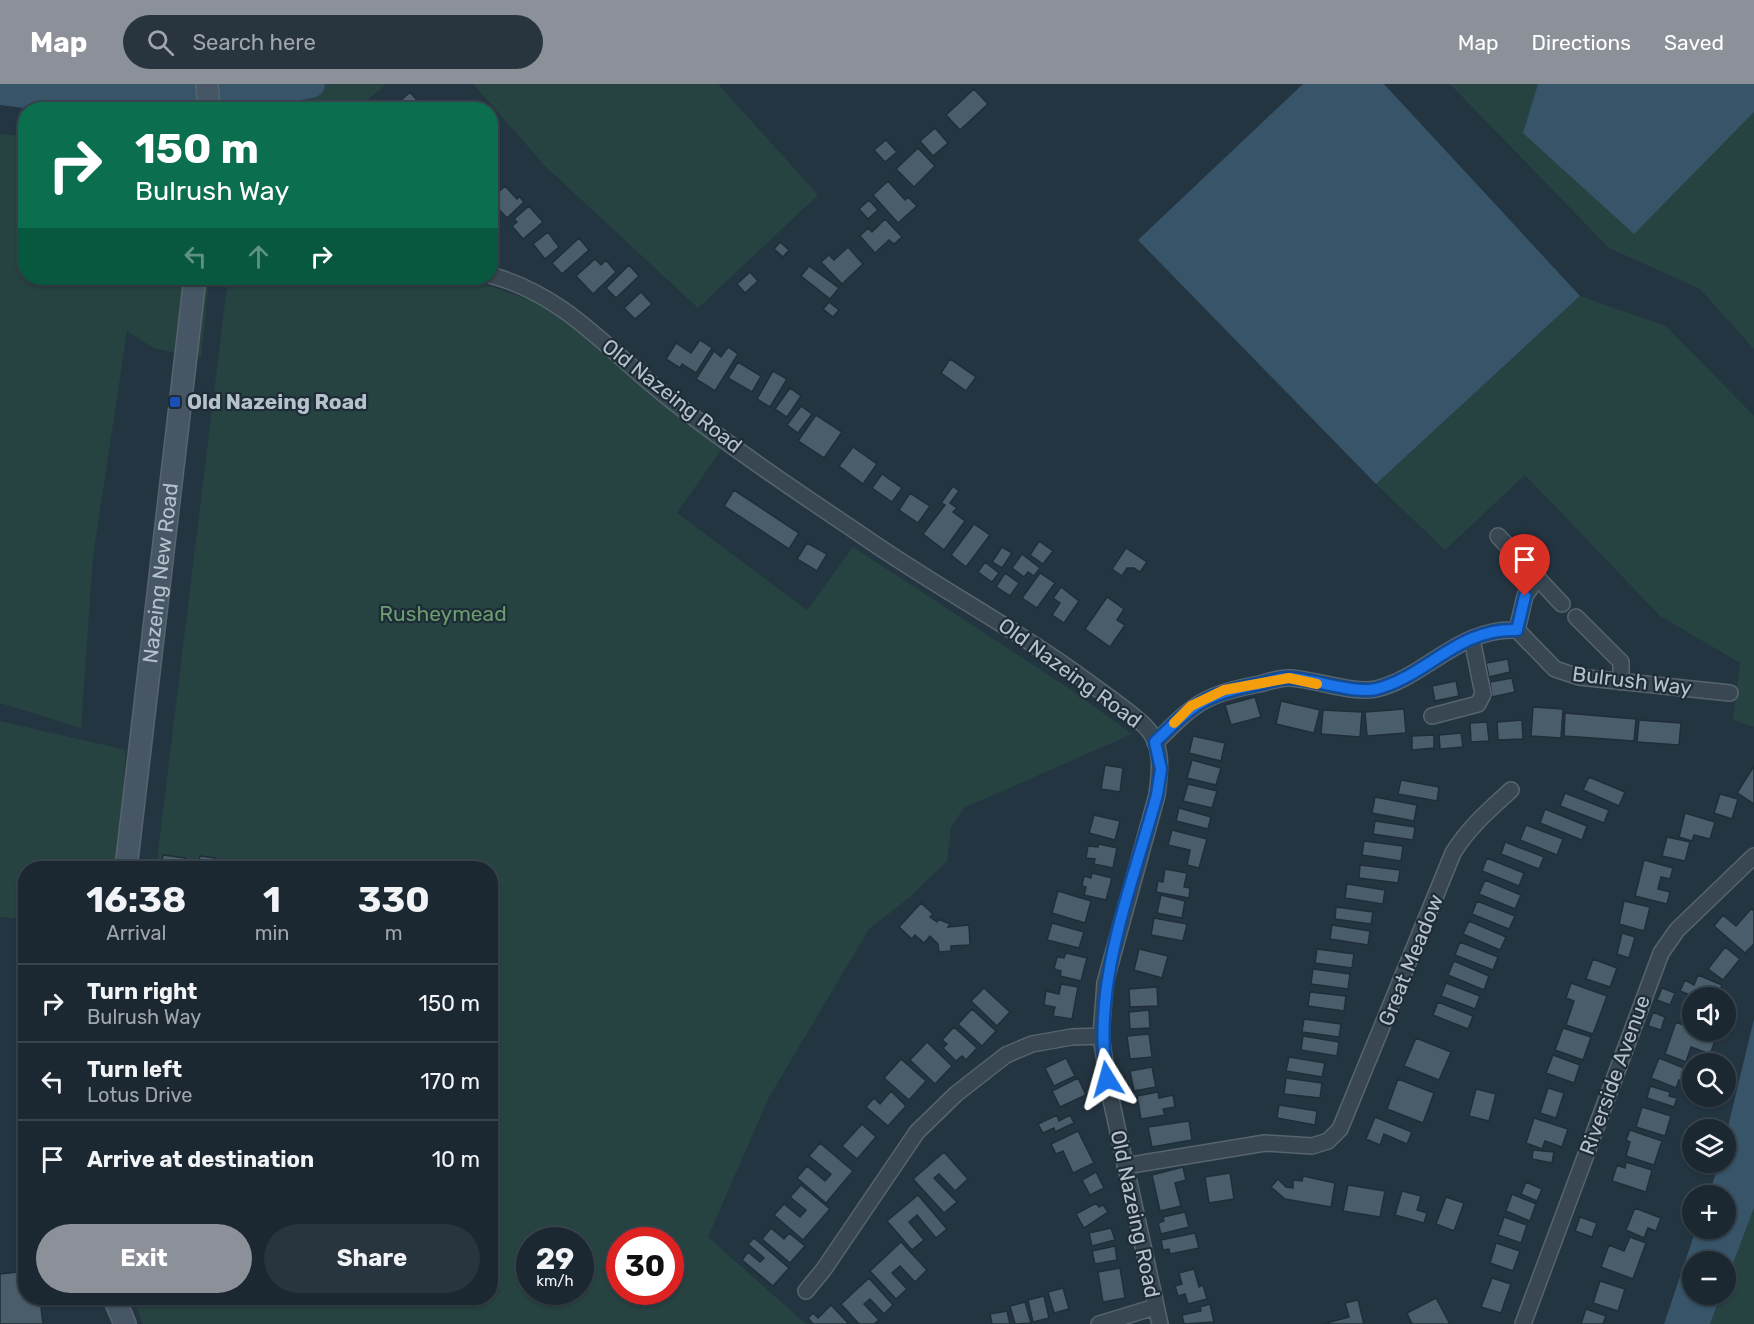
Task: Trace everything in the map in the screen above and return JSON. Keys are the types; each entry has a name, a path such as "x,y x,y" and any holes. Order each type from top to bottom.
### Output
{"main road":[{"path":"207,84 208,102"},
{"name":"Nazeing New Road","path":"127,861 194,285"},
{"path":"117,1305 125,1324"}],"street":[{"name":"Old Nazeing Road","path":"498,278 534,290 562,308 669,399 710,429 861,536 1063,664 1148,728 1155,742 1161,769 1157,795 1105,983 1101,1036 1110,1095 1160,1324"},
{"path":"1498,536 1536,580 1562,604"},
{"path":"1155,742 1191,706 1224,690 1289,678 1318,684 1375,689 1406,676 1459,642 1505,629 1517,630 1525,596 1536,580"},
{"path":"1576,617 1621,662 1621,682"},
{"name":"Bulrush Way","path":"1517,630 1555,669 1579,678 1730,693"},
{"path":"1432,716 1478,704 1483,694 1472,639"},
{"name":"Great Meadow","path":"1125,1166 1265,1143 1312,1146 1328,1142 1340,1130 1350,1108 1453,853 1472,826 1511,790"},
{"name":"Riverside Avenue","path":"1523,1324 1661,953 1677,930 1754,856"},
{"path":"806,1291 824,1269 917,1132 956,1094 1006,1055 1032,1044 1072,1037 1101,1036"},
{"path":"1099,1324 1155,1307"}],"green space":[{"path":"119,84 386,84 365,102 89,102"},
{"path":"473,84 718,84 818,195 698,308 545,166 498,112 498,102 489,102"},
{"path":"1450,84 1754,84 1754,349 1700,289 1609,248"},
{"path":"0,134 18,135 18,285 208,285 201,358 153,348 127,331 93,557 81,728 0,703"},
{"name":"Rusheymead","path":"227,285 483,285 547,306 721,450 677,513 807,610 853,547 1073,691 1132,734 964,808 951,827 947,861 910,897 869,929 768,1099 708,1237 806,1324 143,1324 136,1305 498,1305 498,861 157,861"},
{"path":"1580,296 1666,326 1754,416 1754,727 1733,720 1740,663 1660,616 1525,475 1445,550 1376,484"},
{"path":"0,721 126,750 118,861 18,861 18,918 0,917"},
{"path":"1754,1208 1754,1324 1710,1324 1717,1305 1736,1305 1736,1256"}],"water":[{"path":"0,84 187,84 188,102 18,102 18,107 0,105"},
{"path":"1303,84 1384,84 1580,296 1376,484 1138,240"},
{"path":"1538,84 1754,84 1754,112 1634,234 1523,133"},
{"path":"1754,1019 1754,1208 1736,1256 1736,1251 1689,1251 1693,1239 1736,1239 1736,1185 1712,1185 1716,1173 1736,1173 1736,1119 1730,1119 1733,1107 1736,1107 1736,1093"},
{"path":"1682,1271 1682,1305 1717,1305 1710,1324 1664,1324"}],"building":[{"path":"974,89 988,104 960,130 946,115"},
{"path":"410,92 419,102 399,102"},
{"path":"935,128 948,143 933,156 920,141"},
{"path":"886,140 897,152 885,162 874,150"},
{"path":"918,148 935,166 914,187 896,169"},
{"path":"888,181 905,200 908,197 917,206 898,223 873,195"},
{"path":"505,186 517,199 519,196 524,202 507,218 498,208 498,193"},
{"path":"869,200 878,210 868,219 859,209"},
{"path":"529,206 543,222 523,239 512,226 517,222 514,219"},
{"path":"885,219 902,237 894,244 889,240 875,253 860,236 868,228 872,232"},
{"path":"548,232 559,247 545,259 533,244"},
{"path":"579,238 589,250 562,274 552,263"},
{"path":"780,242 789,250 783,257 774,249"},
{"path":"848,247 863,264 842,284 821,262 829,255 834,260"},
{"path":"595,259 601,265 606,260 616,272 593,294 576,276"},
{"path":"629,265 639,276 616,298 606,288"},
{"path":"809,266 839,288 830,299 801,276"},
{"path":"750,272 758,281 745,293 737,284"},
{"path":"641,292 652,304 635,319 624,308"},
{"path":"829,302 839,310 833,317 823,309"},
{"path":"700,340 712,348 696,373 682,364 680,368 666,359 676,343 691,353"},
{"path":"728,347 738,354 715,391 696,379 714,351 721,357"},
{"path":"950,359 976,377 966,391 941,373"},
{"path":"738,362 761,376 752,392 728,378"},
{"path":"773,371 787,379 770,407 757,399"},
{"path":"790,388 801,396 787,417 775,409"},
{"path":"801,406 812,414 798,433 787,425"},
{"path":"816,415 842,432 824,458 798,441"},
{"path":"853,447 877,464 863,484 839,466"},
{"path":"882,474 902,488 892,502 872,488"},
{"path":"953,486 959,491 950,503 957,508 953,512 965,521 944,550 923,534 945,505 941,503"},
{"path":"734,490 799,533 789,549 724,506"},
{"path":"910,493 930,506 918,523 899,510"},
{"path":"974,524 990,535 966,567 951,555"},
{"path":"1039,541 1053,551 1043,564 1030,555"},
{"path":"807,543 827,554 817,571 797,559"},
{"path":"1002,547 1012,553 1002,568 992,562"},
{"path":"1126,548 1147,562 1140,572 1134,568 1127,568 1122,576 1112,569"},
{"path":"1022,554 1040,568 1034,576 1028,572 1024,577 1012,568"},
{"path":"985,562 999,573 992,582 978,572"},
{"path":"1005,573 1019,583 1010,596 996,587"},
{"path":"1040,573 1055,583 1037,608 1022,598"},
{"path":"1061,587 1079,601 1064,623 1052,615 1060,603 1053,598"},
{"path":"1107,597 1124,609 1117,620 1125,625 1110,647 1085,629"},
{"path":"1508,659 1510,672 1489,677 1486,663"},
{"path":"1512,678 1515,692 1492,697 1490,682"},
{"path":"1456,681 1459,696 1435,701 1432,686"},
{"path":"1255,697 1261,717 1231,725 1225,705"},
{"path":"1281,701 1320,710 1314,733 1276,724"},
{"path":"1533,707 1563,709 1561,738 1531,736"},
{"path":"1404,709 1406,733 1367,736 1365,712"},
{"path":"1323,710 1362,712 1360,737 1321,734"},
{"path":"1565,713 1636,719 1634,741 1564,736"},
{"path":"1522,720 1523,739 1498,740 1497,722"},
{"path":"1639,720 1681,723 1679,745 1637,742"},
{"path":"1487,722 1489,741 1471,742 1470,723"},
{"path":"1461,733 1463,747 1440,749 1439,735"},
{"path":"1434,735 1434,748 1412,750 1412,736"},
{"path":"1193,736 1225,743 1221,761 1189,753"},
{"path":"1192,760 1221,768 1216,785 1187,778"},
{"path":"1105,765 1123,768 1120,792 1101,789"},
{"path":"1754,766 1754,804 1737,793"},
{"path":"1589,777 1625,792 1619,806 1583,790"},
{"path":"1401,780 1439,787 1437,801 1398,794"},
{"path":"1188,784 1217,791 1212,808 1183,801"},
{"path":"1565,793 1609,810 1604,823 1560,806"},
{"path":"1720,794 1738,799 1732,819 1714,813"},
{"path":"1375,797 1417,805 1414,821 1372,813"},
{"path":"1179,808 1211,817 1208,829 1176,821"},
{"path":"1545,809 1587,826 1582,840 1540,823"},
{"path":"1685,813 1715,822 1710,839 1694,835 1692,841 1679,837"},
{"path":"1094,815 1120,821 1115,840 1089,833"},
{"path":"1375,821 1415,827 1413,840 1373,834"},
{"path":"1526,825 1563,839 1557,855 1520,840"},
{"path":"1172,830 1207,839 1199,868 1187,865 1190,850 1168,845"},
{"path":"1667,837 1690,842 1685,861 1662,856"},
{"path":"1364,841 1403,846 1401,861 1362,855"},
{"path":"1505,842 1544,857 1539,869 1501,854"},
{"path":"1099,844 1117,848 1113,868 1094,864 1095,859 1086,858 1088,846 1098,847"},
{"path":"163,855 185,858 184,861 162,861"},
{"path":"200,856 215,858 214,861 199,861"},
{"path":"1487,858 1524,873 1519,886 1482,871"},
{"path":"1644,860 1673,868 1670,879 1661,877 1658,889 1670,892 1667,904 1635,896"},
{"path":"1360,865 1400,870 1398,883 1359,878"},
{"path":"1165,869 1187,873 1184,887 1190,888 1189,898 1156,892 1158,881 1163,882"},
{"path":"1092,873 1112,878 1106,900 1084,895 1086,887 1082,886 1084,876 1091,878"},
{"path":"1485,880 1521,895 1515,909 1479,894"},
{"path":"1347,884 1385,890 1383,904 1345,898"},
{"path":"1058,891 1091,901 1085,923 1052,913"},
{"path":"1161,895 1185,901 1182,918 1157,913"},
{"path":"1477,901 1515,916 1509,929 1472,914"},
{"path":"1624,901 1650,907 1644,931 1619,924"},
{"path":"921,903 933,914 930,917 937,922 938,919 950,924 948,927 969,925 970,945 951,946 951,951 939,952 938,944 930,936 924,943 915,935 912,939 899,927"},
{"path":"1336,907 1373,912 1371,924 1335,919"},
{"path":"1751,909 1754,911 1754,944 1745,953 1714,926 1723,915 1736,926"},
{"path":"1154,918 1187,924 1183,941 1151,935"},
{"path":"1469,921 1506,937 1500,950 1463,934"},
{"path":"1052,923 1084,932 1079,948 1047,940"},
{"path":"1332,925 1370,931 1368,945 1330,939"},
{"path":"1622,933 1635,937 1629,958 1617,954"},
{"path":"1460,942 1498,957 1493,970 1455,955"},
{"path":"1725,947 1740,959 1723,980 1708,969"},
{"path":"1139,949 1168,956 1162,978 1134,970"},
{"path":"1317,949 1354,954 1352,968 1315,963"},
{"path":"1066,953 1087,958 1081,981 1060,976 1061,971 1054,969 1057,957 1064,958"},
{"path":"1593,959 1617,968 1610,987 1586,979"},
{"path":"1454,961 1489,976 1484,990 1448,975"},
{"path":"1313,969 1350,974 1348,989 1311,984"},
{"path":"1698,975 1722,985 1721,987 1682,987 1682,992 1680,991 1685,980 1694,985"},
{"path":"1446,983 1480,996 1475,1009 1441,996"},
{"path":"1571,983 1607,996 1593,1034 1566,1025 1574,1001 1566,998"},
{"path":"1061,984 1078,987 1072,1019 1053,1016 1055,1007 1044,1005 1046,991 1059,994"},
{"path":"1157,987 1158,1006 1130,1007 1129,989"},
{"path":"984,988 1010,1012 997,1026 971,1001"},
{"path":"1662,988 1675,993 1670,1005 1657,1000"},
{"path":"1310,992 1346,996 1344,1011 1308,1006"},
{"path":"1438,1002 1473,1016 1468,1029 1433,1015"},
{"path":"972,1009 996,1031 982,1046 958,1024"},
{"path":"1149,1010 1150,1028 1130,1029 1129,1012"},
{"path":"1653,1012 1665,1017 1661,1030 1648,1026"},
{"path":"1304,1019 1341,1024 1339,1037 1302,1032"},
{"path":"1676,1022 1682,1024 1682,1041 1715,1041 1710,1053 1691,1047 1689,1053 1682,1053 1682,1060 1665,1054"},
{"path":"954,1027 977,1048 966,1060 962,1056 956,1061 943,1048 947,1044 942,1040"},
{"path":"1563,1028 1591,1037 1583,1060 1555,1050"},
{"path":"1149,1034 1152,1057 1130,1059 1127,1036"},
{"path":"1303,1036 1339,1042 1337,1056 1301,1050"},
{"path":"1416,1038 1451,1052 1439,1080 1404,1066"},
{"path":"927,1042 952,1066 935,1084 910,1060"},
{"path":"1553,1055 1580,1065 1574,1083 1546,1073"},
{"path":"1289,1057 1325,1063 1322,1077 1286,1071"},
{"path":"1066,1058 1075,1076 1054,1086 1045,1068"},
{"path":"1659,1058 1682,1067 1682,1081 1679,1080 1676,1088 1651,1078"},
{"path":"901,1059 926,1081 909,1100 884,1078"},
{"path":"1152,1067 1156,1087 1134,1091 1130,1071"},
{"path":"1078,1078 1086,1095 1060,1107 1052,1091"},
{"path":"1286,1078 1322,1083 1320,1098 1284,1094"},
{"path":"1398,1079 1434,1093 1423,1123 1387,1109"},
{"path":"1650,1086 1670,1092 1669,1096 1677,1098 1674,1107 1647,1098"},
{"path":"1548,1088 1564,1093 1556,1118 1540,1113"},
{"path":"1476,1089 1496,1094 1489,1121 1469,1116"},
{"path":"891,1091 906,1106 888,1126 866,1107 874,1098 880,1104"},
{"path":"1158,1092 1159,1098 1173,1095 1175,1107 1163,1109 1165,1115 1141,1119 1137,1096"},
{"path":"1279,1105 1317,1111 1315,1125 1277,1118"},
{"path":"1642,1107 1671,1116 1665,1136 1636,1127"},
{"path":"1057,1115 1059,1121 1070,1115 1074,1123 1055,1132 1054,1128 1043,1133 1038,1124"},
{"path":"1375,1117 1412,1132 1407,1144 1384,1134 1380,1145 1366,1139"},
{"path":"1534,1118 1568,1129 1562,1147 1545,1141 1542,1149 1526,1143"},
{"path":"1189,1121 1192,1140 1152,1147 1148,1127"},
{"path":"862,1124 876,1137 857,1159 842,1146"},
{"path":"1630,1130 1662,1141 1654,1165 1626,1156 1630,1142 1626,1140"},
{"path":"1078,1131 1094,1163 1073,1173 1063,1151 1056,1154 1051,1144"},
{"path":"820,1143 853,1171 826,1203 797,1178 807,1166 825,1181 831,1174 809,1156"},
{"path":"1533,1150 1554,1152 1552,1163 1532,1159"},
{"path":"944,1152 968,1179 955,1191 939,1174 934,1178 957,1202 944,1213 913,1179"},
{"path":"1626,1162 1652,1170 1646,1192 1612,1181 1617,1165 1625,1168"},
{"path":"1183,1167 1186,1180 1175,1183 1181,1206 1160,1211 1152,1175"},
{"path":"1096,1172 1104,1188 1090,1195 1082,1180"},
{"path":"1230,1173 1234,1199 1209,1203 1205,1177"},
{"path":"1303,1176 1335,1183 1331,1207 1285,1199 1271,1187 1278,1179 1286,1187 1293,1188 1293,1180 1302,1181"},
{"path":"1526,1182 1542,1189 1537,1201 1521,1194"},
{"path":"801,1185 830,1209 803,1240 774,1215 784,1204 800,1217 806,1210 790,1197"},
{"path":"1348,1185 1385,1191 1380,1217 1343,1211"},
{"path":"1402,1191 1421,1196 1417,1210 1427,1213 1424,1223 1395,1215"},
{"path":"1512,1194 1536,1204 1530,1221 1506,1211"},
{"path":"918,1195 947,1229 936,1238 917,1215 909,1222 924,1240 912,1250 887,1221"},
{"path":"1446,1197 1464,1203 1454,1231 1436,1224"},
{"path":"1096,1203 1099,1207 1103,1205 1108,1212 1084,1228 1076,1214"},
{"path":"1635,1208 1661,1218 1656,1231 1648,1228 1644,1238 1626,1230"},
{"path":"1185,1212 1189,1227 1161,1234 1158,1223 1164,1221 1163,1217"},
{"path":"1504,1217 1527,1225 1521,1243 1498,1235"},
{"path":"1580,1217 1597,1223 1592,1237 1575,1231"},
{"path":"771,1228 784,1239 789,1233 805,1246 790,1263 762,1239"},
{"path":"1111,1228 1115,1240 1092,1246 1089,1233"},
{"path":"1195,1233 1199,1248 1170,1254 1169,1249 1163,1250 1161,1240"},
{"path":"1630,1237 1646,1243 1633,1279 1601,1267 1609,1245 1624,1251"},
{"path":"754,1238 789,1268 773,1286 742,1260 748,1252 760,1262 764,1258 748,1244"},
{"path":"901,1242 927,1270 915,1282 900,1266 892,1273 907,1289 896,1299 870,1271"},
{"path":"1496,1243 1520,1251 1513,1271 1490,1263"},
{"path":"1115,1246 1117,1260 1095,1264 1092,1251"},
{"path":"1120,1268 1125,1298 1103,1302 1098,1272"},
{"path":"1194,1269 1199,1287 1203,1285 1207,1299 1188,1304 1185,1294 1178,1296 1175,1286 1182,1284 1179,1273"},
{"path":"18,1272 18,1305 41,1305 43,1324 0,1324 0,1274"},
{"path":"869,1278 893,1305 884,1314 870,1299 864,1304 879,1320 874,1324 859,1324 841,1304"},
{"path":"1492,1278 1511,1284 1501,1313 1481,1307"},
{"path":"1600,1281 1625,1289 1618,1311 1593,1303"},
{"path":"1063,1288 1069,1309 1054,1313 1048,1292"},
{"path":"1044,1296 1049,1318 1033,1322 1028,1300"},
{"path":"1436,1298 1450,1324 1412,1324 1407,1313"},
{"path":"1358,1300 1364,1324 1323,1324 1349,1317 1345,1303"},
{"path":"1025,1302 1031,1323 1015,1324 1010,1306"},
{"path":"1210,1304 1214,1322 1184,1324 1182,1315 1201,1311 1200,1307"},
{"path":"831,1305 849,1324 813,1324 808,1318 813,1313 818,1318"},
{"path":"1586,1309 1606,1316 1603,1324 1581,1324"},
{"path":"1007,1311 1010,1324 992,1324 990,1314"}],"waterway":[{"path":"116,84 188,92 239,92 311,84"}],"slow traffic":[{"path":"1174,723 1191,706 1224,690 1289,678 1317,684"}],"place":[{"name":"Old Nazeing Road","path":"175,402"}],"route":[{"path":"1107,1079 1101,1036 1105,983 1157,795 1161,769 1155,742 1191,706 1224,690 1289,678 1318,684 1375,689 1406,676 1459,642 1505,629 1517,630 1525,596"}]}
